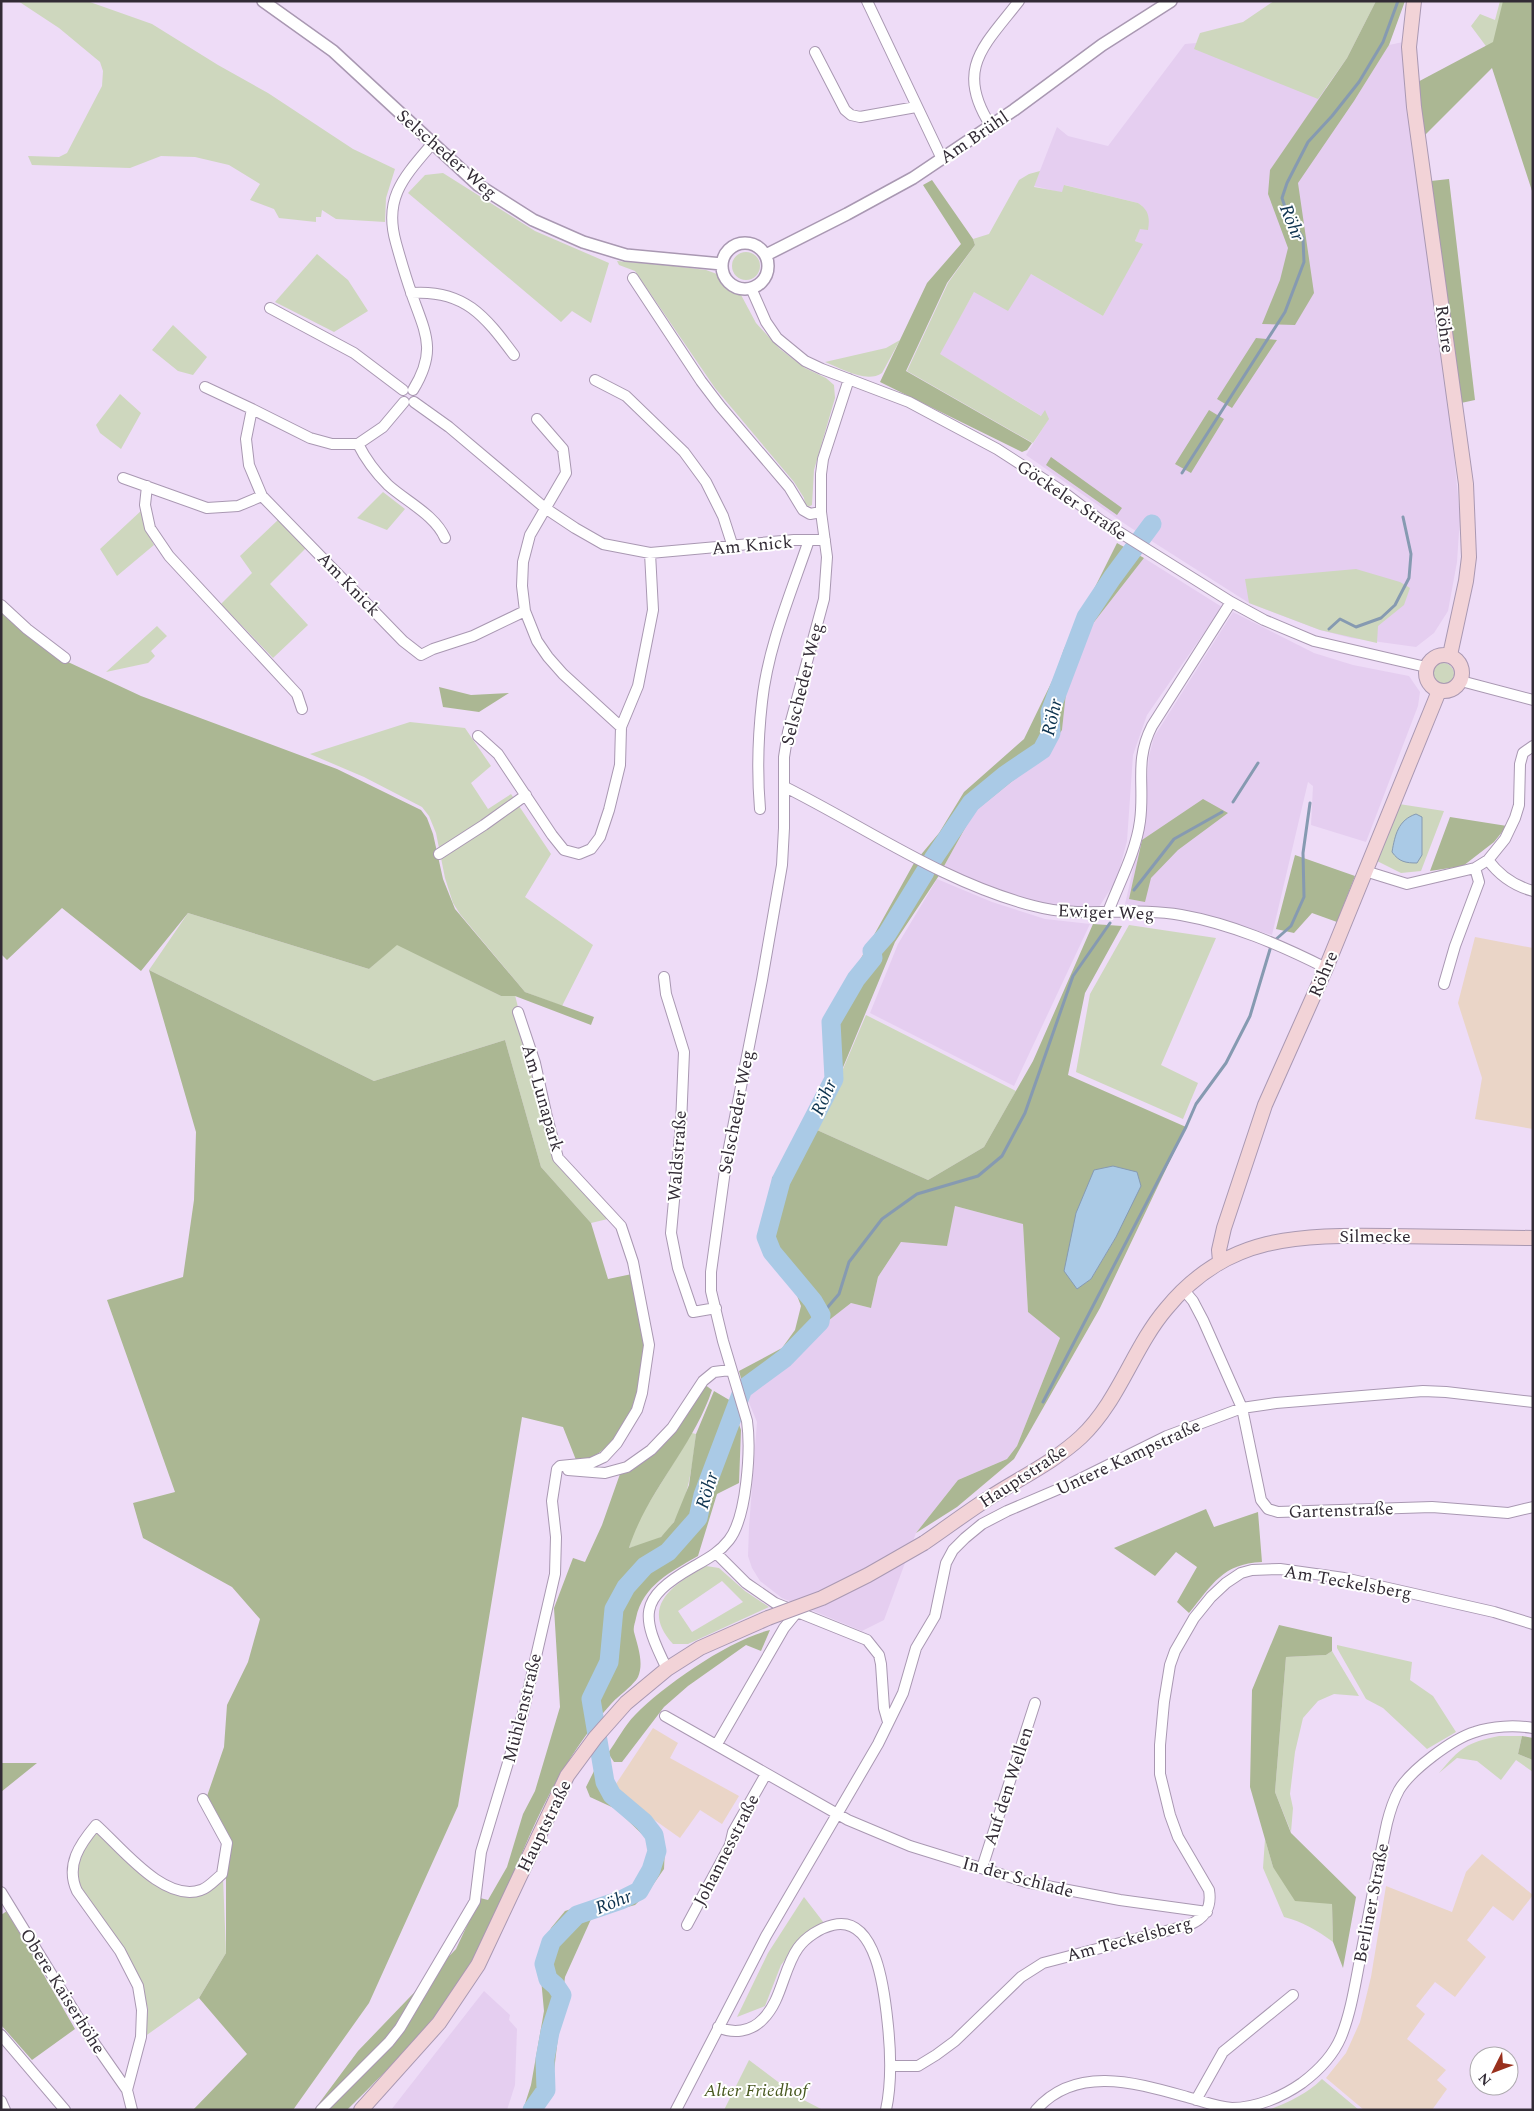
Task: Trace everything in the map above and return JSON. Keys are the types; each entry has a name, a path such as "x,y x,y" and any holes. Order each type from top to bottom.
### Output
{"main road":[{"name":"Röhre","path":"1414,1 1410,48 1414,108 1466,484 1469,557 1466,581 1450,655"},
{"path":"1441,654 1450,655 1462,667 1461,681 1449,691 1440,691 1429,684 1426,678 1426,667 1435,656 1441,654"},
{"name":"Röhre","path":"1220,1261 1224,1228 1266,1105 1326,968 1440,691"},
{"name":"Silmecke","path":"1220,1261 1234,1254 1277,1241 1312,1237 1361,1235 1533,1238"},
{"name":"Hauptstraße","path":"361,2110 439,2023 478,1965 567,1776 626,1703 667,1669 700,1648 768,1618 822,1598 868,1575 924,1543 988,1499 1058,1456 1081,1437 1098,1418 1165,1310 1183,1289 1220,1261"}],"street":[{"name":"Selscheder Weg","path":"264,1 333,50 478,185 533,220 583,242 626,255 722,264"},
{"path":"991,126 980,109 974,90 974,70 980,52 1019,1"},
{"name":"Am Brühl","path":"766,255 895,189 991,126 1102,45 1171,1"},
{"path":"869,2 916,108 942,159"},
{"path":"815,52 845,110 852,115 860,118 916,108"},
{"path":"408,390 423,374 428,344 426,332 411,293 393,234 392,211 396,193 402,180 432,144"},
{"path":"745,242 756,245 766,255 768,264 765,278 756,286 742,289 726,279 722,264 728,250 738,243 745,242"},
{"path":"633,278 701,381 789,487 803,510 810,514 821,512"},
{"name":"Göckeler Straße","path":"751,288 766,322 777,338 805,361 909,402 997,449 1062,490 1100,520 1129,539 1231,602 1271,624 1314,641 1426,667"},
{"path":"411,293 438,293 467,304 488,321 514,355"},
{"path":"205,387 310,438 332,444 358,444 383,427 416,395 354,353 270,308"},
{"name":"Selscheder Weg","path":"667,1669 652,1639 649,1624 652,1600 670,1580 717,1554 735,1531 742,1508 748,1433 743,1406 730,1370 712,1291 711,1272 726,1163 762,980 782,865 785,787 784,757 788,732 824,599 827,576 821,512 821,474 849,379"},
{"path":"595,380 626,396 684,452 706,482 723,516 733,547"},
{"name":"Am Knick","path":"409,402 449,427 545,508 603,544 650,553 794,540 825,540"},
{"name":"Am Knick","path":"252,409 246,439 249,465 262,496 403,641 421,655 473,636 525,611"},
{"path":"537,419 563,449 566,473 530,535 523,562 522,586 525,611 537,641 548,657 563,674 621,727"},
{"path":"358,444 367,461 387,484 440,527 445,538"},
{"path":"123,478 206,508 238,506 262,496"},
{"path":"146,486 145,505 150,528 169,556 296,694 302,709"},
{"path":"760,809 757,773 762,701 778,630 809,540"},
{"path":"478,736 498,754 564,850 579,854 591,849 600,837 609,810 620,765 621,727 638,686 653,610 650,553"},
{"path":"1108,912 1137,835 1140,820 1141,760 1144,742 1152,726 1231,602"},
{"path":"1,605 27,629 65,658"},
{"path":"1461,681 1533,700"},
{"path":"1365,871 1408,884 1475,868 1488,860 1505,839 1515,818 1519,798 1520,764 1523,753 1533,746"},
{"name":"Ewiger Weg","path":"785,787 940,871 990,893 1050,910 1073,913 1180,914 1272,943 1326,968"},
{"path":"438,854 484,825 526,795"},
{"path":"1488,860 1497,872 1523,888 1533,891"},
{"path":"1444,984 1455,946 1479,882 1475,868"},
{"name":"Waldstraße","path":"664,977 666,994 684,1052 671,1233 678,1268 693,1312 716,1308"},
{"name":"Am Lunapark","path":"518,1012 535,1063 558,1158 621,1226 633,1262 649,1345 642,1393 637,1410 617,1443 604,1457 591,1463 560,1466 557,1470"},
{"name":"Gartenstraße","path":"1183,1289 1193,1301 1203,1320 1242,1408 1261,1500 1265,1506 1274,1511 1432,1507 1508,1513 1533,1507"},
{"path":"557,1470 605,1473 627,1467 651,1450 672,1428 703,1381 714,1372 730,1370"},
{"name":"Untere Kampstraße","path":"888,1722 903,1693 916,1648 935,1616 946,1563 965,1538 982,1524 1007,1511 1068,1485 1167,1436 1242,1408 1276,1403 1423,1391 1533,1402"},
{"name":"Mühlenstraße","path":"321,2110 389,2042 400,2028 474,1901 481,1852 523,1713 555,1574 556,1537 552,1501 557,1470"},
{"path":"676,2110 766,1936 868,1762 888,1722 884,1708 882,1664 879,1655 867,1640 797,1612 759,1593 746,1583 717,1554"},
{"name":"Am Teckelsberg","path":"891,2066 918,2066 936,2055 955,2041 1021,1978 1043,1963 1189,1925 1199,1920 1207,1912 1210,1898 1209,1890 1178,1837 1170,1814 1160,1774 1160,1745 1164,1702 1175,1651 1194,1618 1221,1587 1232,1579 1246,1572 1259,1569 1280,1569 1344,1578 1494,1612 1533,1624"},
{"path":"717,1744 784,1628 797,1612"},
{"name":"Auf den Wellen","path":"982,1868 1035,1703"},
{"name":"Johannesstraße","path":"665,1716 838,1814"},
{"name":"Berliner Straße","path":"1233,2109 1263,2102 1294,2088 1322,2065 1341,2038 1357,1973 1389,1814 1399,1790 1408,1778 1419,1766 1462,1738 1475,1732 1510,1726 1533,1728"},
{"name":"Johannesstraße","path":"687,1925 730,1844 733,1832 766,1774"},
{"name":"Obere Kaiserhöhe","path":"128,2090 141,2036 142,2010 138,1986 120,1951 77,1891 72,1881 72,1870 79,1846 96,1825 148,1874 166,1887 181,1892 201,1890 222,1874 227,1843 203,1800"},
{"name":"In der Schlade","path":"838,1814 910,1846 1026,1882 1064,1890 1207,1912"},
{"name":"Obere Kaiserhöhe","path":"1,1892 90,2037 128,2090 132,2110"},
{"path":"718,2027 737,2032 759,2023 770,2010 800,1945 816,1932 826,1927 837,1924 848,1925 859,1931 867,1941 880,1971 887,2016 891,2066 890,2090 886,2110"},
{"path":"1196,2100 1223,2052 1293,1995"},
{"path":"1,2035 65,2110"},
{"path":"1036,2110 1046,2098 1064,2087 1102,2080 1152,2087 1233,2109"},
{"path":"1,2101 5,2110"}],"shaded area":[{"path":"1403,42 1451,424 1460,517 1457,562 1448,611 1434,633 1416,647 1351,638 1320,630 1249,603 1128,526 1026,455 1048,420 939,354 974,292 1031,274 1103,316 1142,244 1135,241 1140,228 1142,206 1138,203 1065,185 1063,193 1034,186 1057,127 1068,136 1108,146 1185,44 1196,43 1356,98 1389,45"},
{"path":"1144,558 1222,607 1147,715 1133,755 1127,841 1117,879 1097,910 1046,907 943,868 974,812 1046,754 1062,730 1069,665 1091,626"},
{"path":"1233,612 1314,653 1353,665 1409,676 1420,692 1418,706 1366,842 1311,825 1313,786 1308,782 1272,935 1189,911 1125,904 1144,823 1149,756 1154,737"},
{"path":"937,879 992,902 1045,919 1090,924 1014,1086 870,1013 898,944"},
{"path":"1475,937 1533,948 1533,1129 1475,1119 1482,1078 1458,1003"},
{"path":"955,1206 1023,1224 1028,1312 1060,1338 1017,1446 1007,1459 958,1480 916,1533 884,1620 862,1631 782,1598 760,1581 752,1568 748,1556 757,1422 745,1393 819,1328 851,1303 871,1308 878,1277 901,1242"},
{"path":"653,1728 678,1743 670,1758 739,1796 722,1824 700,1810 680,1838 612,1790"},
{"path":"1482,1854 1533,1895 1513,1921 1493,1906 1467,1940 1486,1957 1455,1997 1435,1982 1416,2006 1425,2014 1407,2039 1446,2070 1437,2080 1447,2089 1432,2110 1364,2110 1326,2078 1346,2053 1360,2022 1371,1977 1386,1886 1452,1912 1466,1872"},
{"path":"484,1991 510,2015 509,2020 517,2029 515,2085 507,2110 391,2110"}],"green space":[{"path":"18,1 87,1 152,24 268,93 353,149 395,169 386,198 385,222 336,219 322,210 321,217 316,217 316,222 279,218 274,209 250,200 260,184 229,165 195,157 161,156 130,168 32,165 28,156 59,157 67,153 102,86 103,71 100,62 59,28"},
{"path":"1274,1 1376,1 1347,58 1318,99 1194,49 1200,33 1243,22"},
{"path":"1376,1 1405,1 1389,45 1354,101 1298,183 1314,293 1295,325 1262,324 1280,280 1288,248 1268,194 1270,170 1347,58"},
{"path":"1500,1 1533,1 1523,96 1471,26 1480,14 1495,20"},
{"path":"1503,1 1533,1 1533,194 1492,68 1424,136 1412,85 1493,42"},
{"path":"1040,171 1034,187 1062,192 1064,185 1138,203 1147,211 1149,222 1148,230 1140,229 1135,241 1143,244 1103,316 1031,274 1008,311 974,292 940,354 1041,416 1045,410 1049,419 1033,443 907,371 948,283 975,245 973,239 989,234 1019,180 1029,174"},
{"path":"443,173 535,231 609,263 591,323 572,311 561,322 408,193 425,175"},
{"path":"1449,179 1475,400 1461,403 1431,181"},
{"path":"932,180 973,239 975,245 947,283 906,371 1032,443 1027,450 1022,452 880,382 927,283 961,244 923,185"},
{"path":"746,252 756,256 760,266 756,276 746,280 736,276 732,266 736,256"},
{"path":"317,254 348,280 368,311 334,332 275,302"},
{"path":"617,261 706,270 717,274 729,287 740,293 756,323 780,349 805,368 826,378 834,385 835,398 814,470 812,505 808,507 805,504 804,498 794,482 715,388 635,271 619,265"},
{"path":"173,325 207,357 193,375 178,371 152,350"},
{"path":"1256,338 1277,340 1232,408 1217,399"},
{"path":"900,340 882,373 876,376 861,376 825,362 886,348"},
{"path":"120,394 141,413 121,449 100,433 96,425"},
{"path":"1209,410 1224,419 1191,473 1175,464"},
{"path":"1051,457 1122,508 1117,515 1046,465"},
{"path":"383,492 405,509 387,530 357,518"},
{"path":"143,509 146,530 154,545 117,576 100,549"},
{"path":"279,519 306,548 270,584 308,625 273,658 221,604 252,573 240,556"},
{"path":"1117,543 1144,558 1091,626 1069,665 1062,730 1046,754 974,812 938,877 895,942 817,1130 928,1180 984,1147 1033,1061 1093,924 1122,926 1085,993 1068,1075 1186,1127 1100,1308 1014,1459 957,1507 916,1533 958,1480 1007,1459 1017,1446 1060,1338 1028,1312 1023,1224 955,1206 947,1246 901,1242 878,1277 871,1308 851,1303 819,1328 745,1393 739,1371 782,1348 795,1330 801,1306 791,1280 770,1241 772,1177 780,1175 828,1078 825,1023 914,863 939,833 964,792 1024,739 1055,675 1064,649","holes":["1116,1237 1091,1279 1076,1289"]},
{"path":"1356,569 1400,582 1410,588 1404,605 1378,626 1377,643 1320,630 1249,603 1245,579"},
{"path":"1,608 68,662 141,696 337,769 421,810 427,818 433,834 443,879 455,909 525,992 594,1017 591,1025 515,996 501,996 397,945 369,969 188,913 141,971 62,908 7,960 1,954"},
{"path":"157,626 167,636 151,651 155,656 148,663 106,672"},
{"path":"1443,663 1451,666 1454,674 1451,682 1443,685 1435,682 1432,674 1435,666"},
{"path":"439,687 471,695 509,693 479,712 443,707"},
{"path":"410,722 465,728 491,766 471,783 488,809 511,794 551,854 525,897 593,945 562,1006 525,992 460,914 453,903 445,878 436,833 429,816 422,807 364,777 310,754"},
{"path":"1203,799 1228,813 1178,850 1151,878 1145,902 1129,899 1142,840"},
{"path":"1399,804 1444,811 1421,871 1401,873 1377,861"},
{"path":"1450,817 1507,826 1494,842 1463,866 1430,871"},
{"path":"1295,855 1355,876 1337,922 1312,913 1294,933 1276,929"},
{"path":"188,913 369,969 397,944 501,996 515,995 555,1157 612,1218 591,1223 541,1167 505,1040 374,1081 149,970"},
{"path":"1129,925 1216,938 1161,1065 1198,1083 1183,1119 1076,1072 1090,994"},
{"path":"149,970 374,1081 505,1040 541,1167 591,1223 608,1279 632,1274 645,1341 634,1410 612,1443 592,1458 576,1460 563,1427 522,1417 458,1806 369,2003 293,2110 193,2110 247,2054 199,1998 226,1953 226,1875 230,1845 205,1802 224,1747 227,1705 248,1662 260,1619 232,1587 143,1538 133,1503 175,1492 107,1300 183,1277 194,1200 196,1132"},
{"path":"866,1015 1016,1091 984,1147 928,1180 817,1130"},
{"path":"704,1384 712,1390 704,1411 694,1431 647,1507 629,1548 661,1537 674,1522 689,1485 696,1434 714,1391 731,1401 741,1430 739,1483 717,1494 698,1556 660,1580 645,1596 634,1628 640,1661 638,1677 597,1720 560,1775 534,1825 475,1955 436,2015 408,2048 347,2110 314,2110 358,2051 456,1949 480,1898 488,1900 507,1867 523,1814 535,1791 560,1707 554,1608 573,1558 585,1562 602,1525 620,1474 654,1451"},
{"path":"692,1433 696,1434 690,1475 678,1515 671,1527 662,1536 650,1542 629,1548 636,1524"},
{"path":"1206,1509 1214,1527 1258,1512 1262,1562 1248,1564 1228,1571 1212,1585 1189,1613 1177,1602 1197,1567 1176,1552 1155,1576 1114,1548"},
{"path":"706,1566 719,1568 745,1591 769,1607 688,1644 673,1644 663,1631 659,1619 660,1608 664,1598 672,1589","holes":["722,1581 743,1602 692,1632 678,1611"]},
{"path":"1279,1625 1332,1637 1332,1651 1326,1655 1286,1657 1275,1792 1291,1833 1356,1897 1343,1968 1333,1942 1332,1904 1295,1901 1273,1867 1250,1787 1252,1690"},
{"path":"770,1630 761,1651 746,1645 688,1686 664,1707 622,1762 614,1762 608,1753 627,1724 647,1703 717,1653 754,1635"},
{"path":"1337,1645 1412,1662 1410,1680 1433,1696 1456,1732 1427,1749 1383,1708 1366,1699"},
{"path":"1332,1651 1359,1696 1334,1694 1318,1701 1303,1718 1295,1752 1290,1794 1293,1808 1291,1832 1275,1792 1286,1657 1326,1655"},
{"path":"1499,1736 1522,1736 1518,1754 1533,1760 1533,1772 1516,1760 1501,1780 1477,1761 1457,1758 1439,1773 1465,1747"},
{"path":"1522,1736 1533,1738 1533,1760 1518,1754"},
{"path":"1,1763 37,1763 1,1792"},
{"path":"599,1767 603,1785 610,1798 657,1828 665,1848 664,1869 648,1892 635,1905 592,1917 565,1977 553,2080 541,2110 523,2110 531,2085 544,2011 539,1957 551,1928 565,1911 626,1891 642,1878 651,1859 647,1839 616,1809 590,1797 586,1787 594,1771"},
{"path":"95,1829 167,1890 175,1893 190,1894 196,1892 223,1877 226,1953 199,1998 144,2037 148,2009 142,1987 77,1882 78,1856"},
{"path":"1265,1839 1273,1867 1332,1904 1333,1942 1310,1927 1284,1917 1263,1868"},
{"path":"804,1897 824,1923 804,1935 781,1965 765,2006 737,2017 768,1953"},
{"path":"7,1911 75,2029 32,2060 1,2025 1,1915"},
{"name":"Alter Friedhof","path":"749,2060 798,2097 823,2110 724,2110"},
{"path":"1322,2079 1359,2110 1268,2110 1297,2097"}],"water":[{"path":"1416,814 1422,817 1422,855 1417,863 1406,862 1400,860 1392,852 1393,846 1401,824"},
{"path":"1113,1166 1137,1172 1141,1186 1116,1237 1091,1279 1077,1289 1064,1271 1076,1213 1094,1170"}],"waterway":[{"name":"Röhr","path":"1182,473 1285,312 1304,262 1303,238 1287,213 1282,198 1287,183 1308,142 1359,82 1383,42 1398,1"},
{"path":"1329,629 1340,619 1356,627 1381,618 1395,605 1409,578 1411,554 1403,517"},
{"name":"Röhr","path":"933,859 971,803 1005,775 1042,750 1051,733 1050,712 1086,617 1152,524"},
{"path":"1233,802 1258,763"},
{"path":"1274,941 1291,926 1304,897 1303,853 1310,803"},
{"path":"1134,890 1174,839 1222,812"},
{"name":"Röhr","path":"532,2110 546,2090 545,2059 550,2032 562,1995 548,1979 544,1964 551,1942 577,1915 621,1900 639,1891 651,1870 657,1851 654,1835 644,1822 612,1795 605,1782 591,1699 609,1662 614,1609 626,1587 645,1566 668,1552 698,1518 703,1495 743,1389 785,1358 820,1322 821,1315 813,1301 772,1252 766,1237 781,1181 834,1079 831,1022 856,979 873,958 872,951 887,934 925,872"},
{"path":"821,1315 839,1294 849,1262 882,1219 917,1194 978,1176 1002,1156 1025,1113 1073,976 1110,923"},
{"path":"1043,1402 1186,1127 1196,1104 1226,1063 1250,1016 1271,946"}]}
